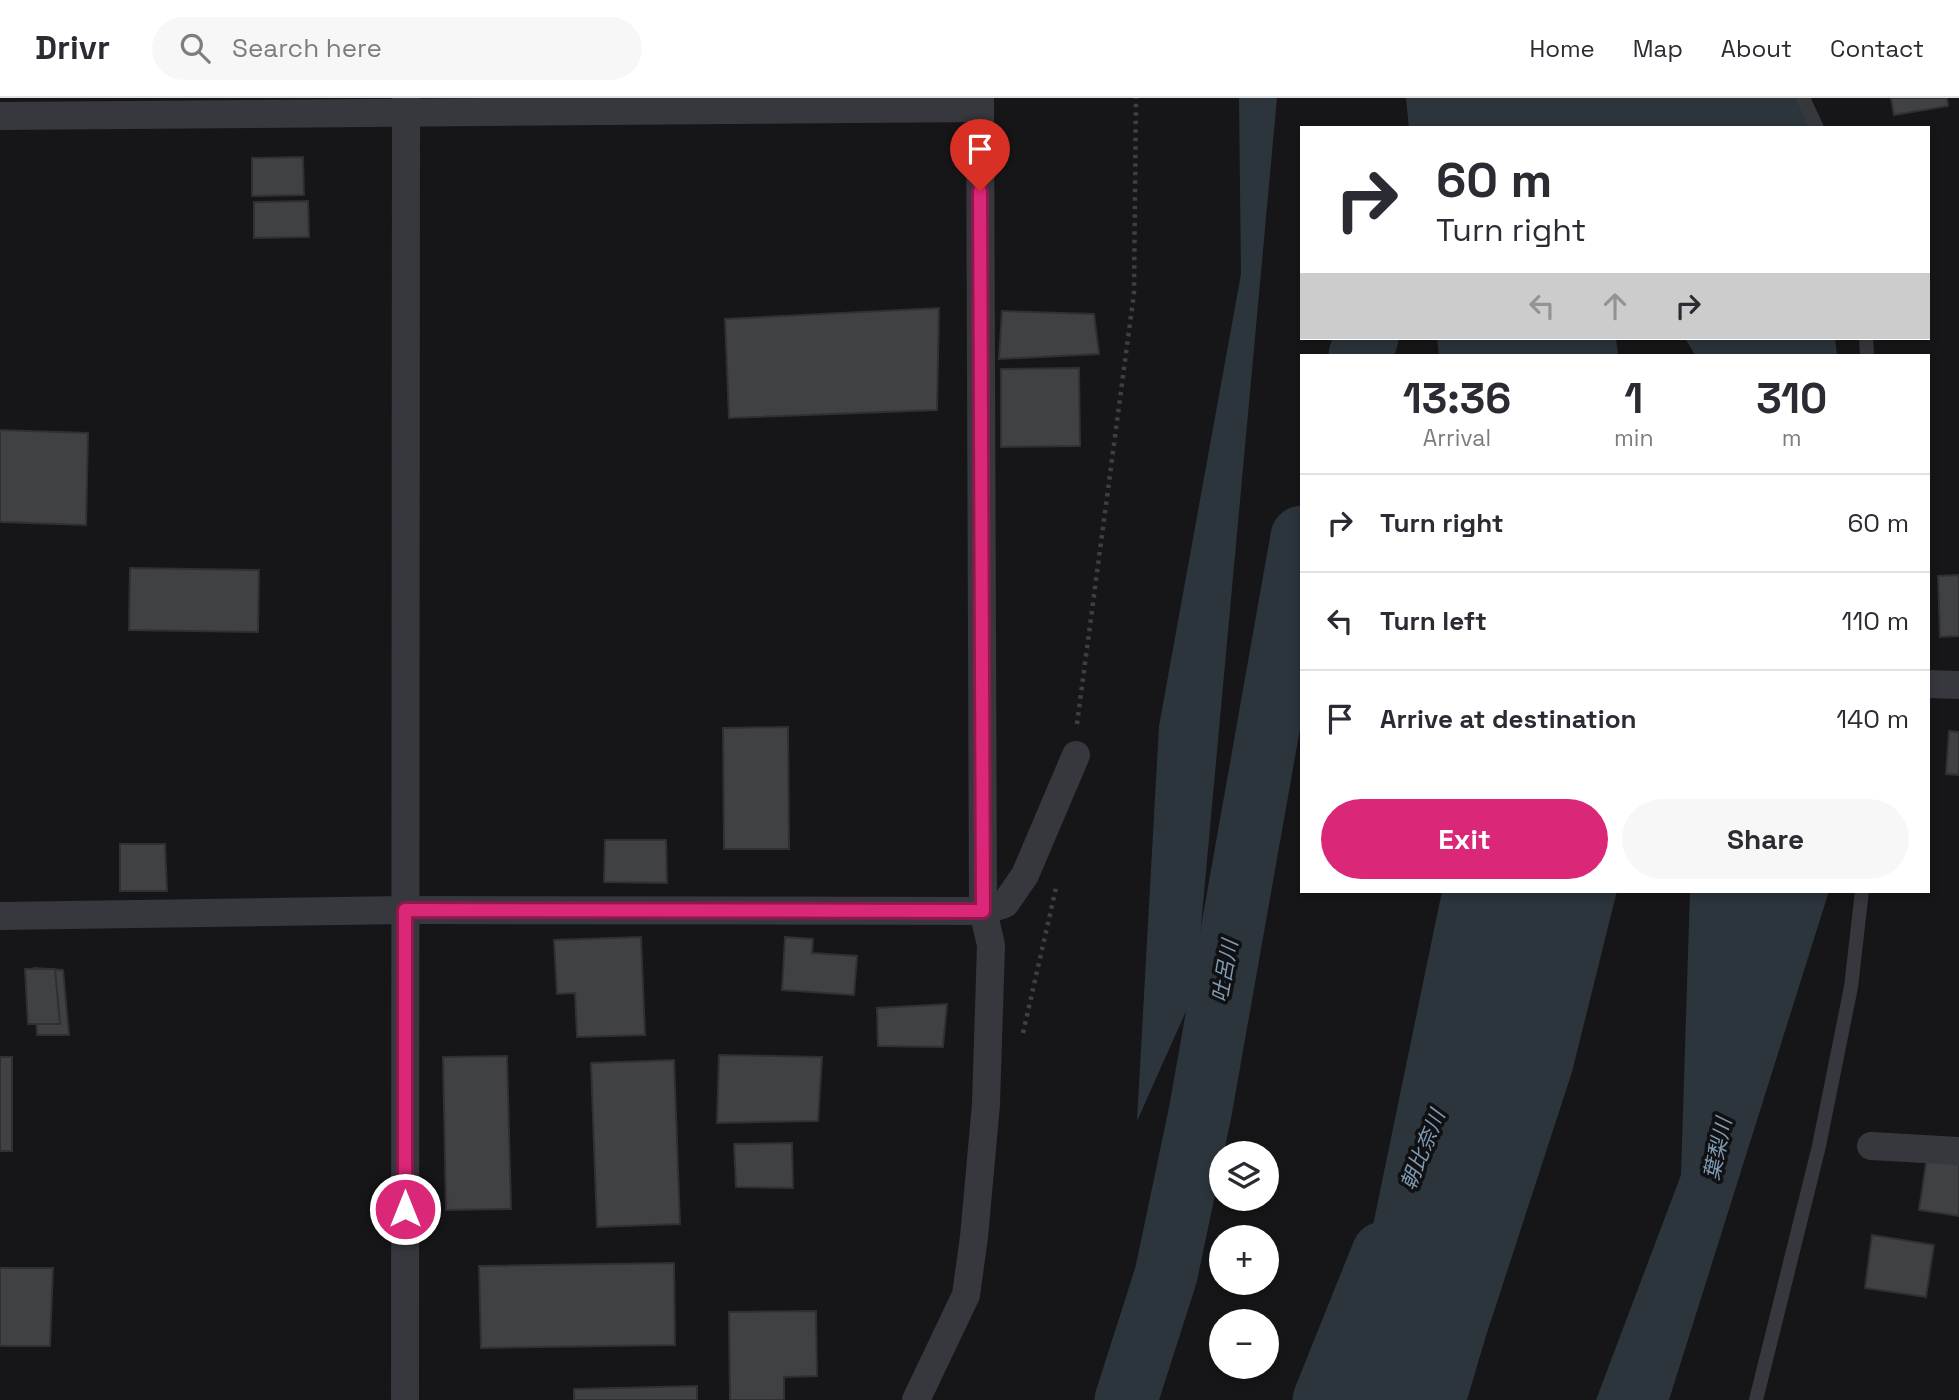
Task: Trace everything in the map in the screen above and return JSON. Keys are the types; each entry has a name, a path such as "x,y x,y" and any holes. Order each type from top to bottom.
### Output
{"street":[{"path":"0,116 406,106 980,103 983,911 991,945 986,1104 966,1295 915,1400"},
{"path":"405,1400 406,106"},
{"path":"1930,684 1959,685"},
{"path":"0,916 405,910 983,911 1005,904 1025,875 1076,755"},
{"path":"1871,1146 1959,1151"}],"lane":[{"path":"1803,98 1816,126"},
{"path":"1756,1400 1819,1146 1851,987 1863,893"}],"water":[{"path":"1239,98 1277,98 1195,991 1137,1121 1159,726 1241,274"},
{"path":"1406,98 1797,98 1815,126 1409,126"},
{"path":"1437,340 1616,340 1618,354 1439,354"},
{"path":"1686,340 1835,340 1837,354 1694,354"},
{"path":"1442,893 1617,893 1572,1072 1467,1400 1337,1400"},
{"name":"葉梨川","path":"1690,893 1828,893 1669,1400 1596,1400 1681,1175"}],"building":[{"path":"1891,98 1947,98 1948,106 1894,115"},
{"path":"303,157 304,195 252,196 252,158"},
{"path":"308,201 309,237 254,238 254,202"},
{"path":"939,308 937,410 729,418 725,319"},
{"path":"1002,311 1094,314 1099,354 999,359"},
{"path":"1079,368 1080,446 1001,447 1001,369"},
{"path":"0,430 88,433 86,525 0,522"},
{"path":"130,568 259,570 258,632 129,630"},
{"path":"1959,575 1959,636 1940,637 1938,576"},
{"path":"788,727 789,849 724,849 723,728"},
{"path":"1949,731 1959,732 1959,775 1946,774"},
{"path":"605,840 666,840 667,883 604,882"},
{"path":"120,844 165,844 167,891 120,891"},
{"path":"641,937 645,1035 577,1037 575,993 557,994 554,940"},
{"path":"785,937 813,939 812,953 857,956 854,995 782,990"},
{"path":"34,968 63,970 69,1035 37,1035"},
{"path":"25,969 55,969 60,1024 28,1024"},
{"path":"947,1004 943,1047 878,1046 877,1008"},
{"path":"719,1055 822,1057 818,1121 717,1123"},
{"path":"507,1056 511,1209 446,1210 443,1057"},
{"path":"0,1057 12,1057 12,1151 0,1151"},
{"path":"674,1060 680,1224 597,1227 591,1063"},
{"path":"792,1143 793,1188 736,1187 734,1144"},
{"path":"1927,1157 1959,1162 1959,1216 1919,1210"},
{"path":"1872,1235 1934,1245 1926,1297 1865,1288"},
{"path":"674,1263 675,1345 481,1348 479,1266"},
{"path":"0,1268 53,1268 50,1346 0,1346"},
{"path":"816,1311 817,1376 784,1377 784,1400 730,1400 729,1312"},
{"path":"697,1386 697,1400 574,1400 574,1389"}],"waterway":[{"name":"吐呂川","path":"1360,354 1366,340"},
{"name":"吐呂川","path":"1126,1400 1166,1275 1200,1113 1300,548"},
{"name":"朝比奈川","path":"1324,1400 1383,1253"}],"route":[{"path":"405,1209 405,910 983,911 980,191"}]}
